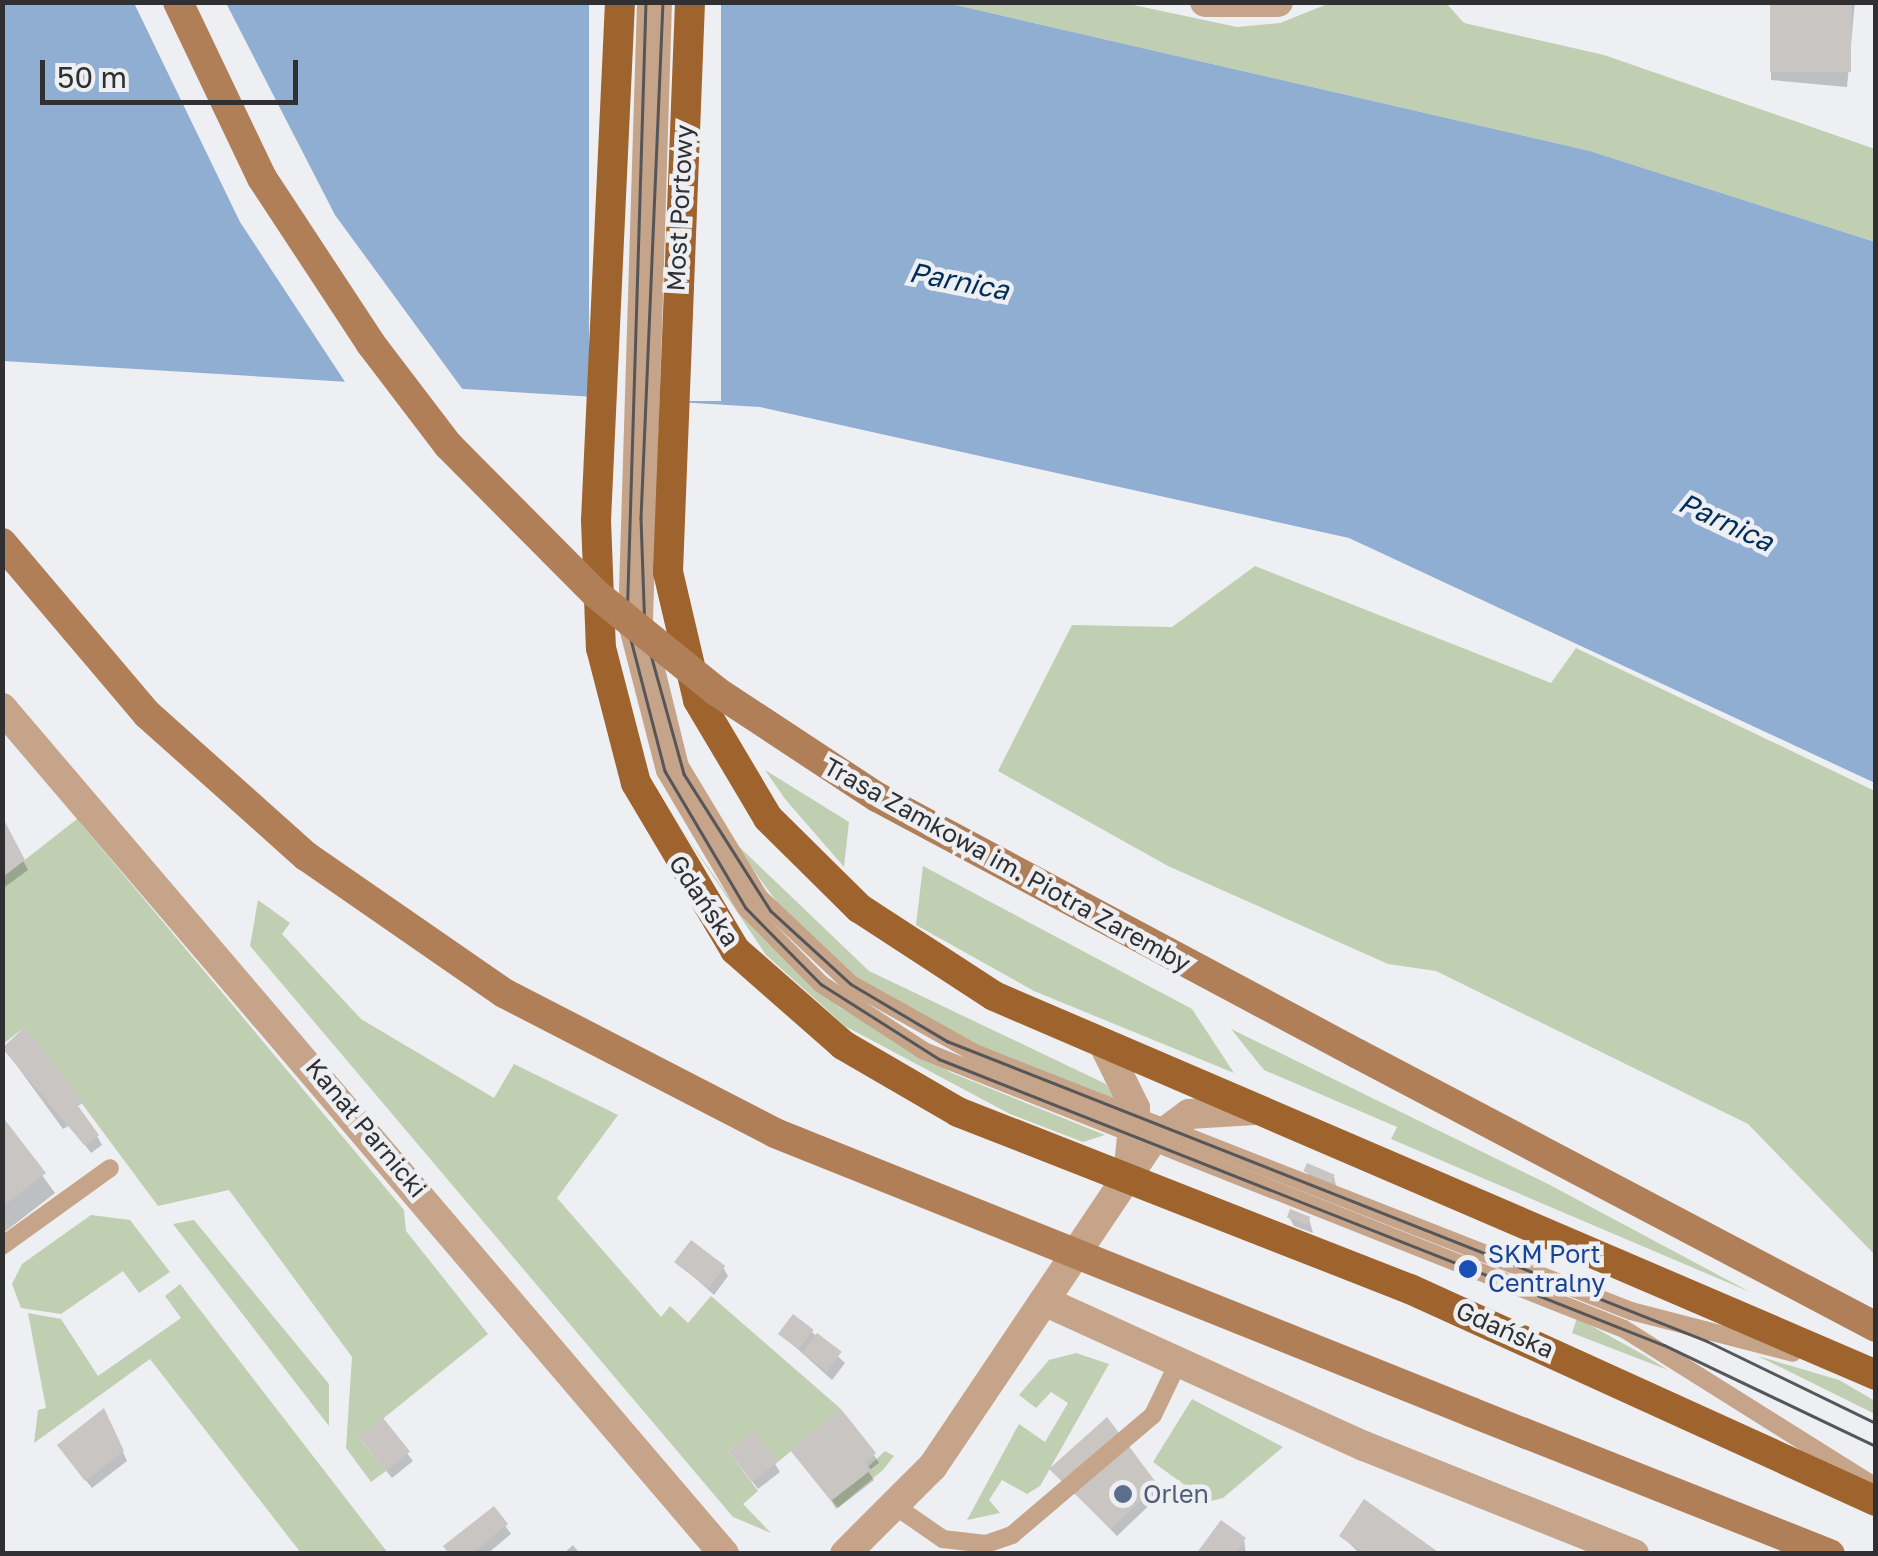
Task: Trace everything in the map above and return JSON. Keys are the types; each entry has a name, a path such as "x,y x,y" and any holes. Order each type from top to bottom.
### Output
{"main road":[{"name":"Trasa Zamkowa im. Piotra Zaremby","path":"178,2 262,178 371,344 458,456 596,594 716,690 877,796 1876,1327"},
{"path":"620,2 637,411 674,617 698,700 744,785 823,876 901,940 1106,1048 1263,1110 1876,1376"},
{"name":"Most Portowy","path":"637,411 690,2"},
{"name":"Gdańska","path":"637,411 595,581 608,686 636,783 709,914 784,999 877,1066 958,1112 1410,1289 1876,1501"},
{"path":"2,542 112,676 226,792 504,993 832,1158 1830,1554"}],"street":[{"path":"1205,2 1278,2"},
{"name":"Kanał Parnicki","path":"2,708 724,1554"},
{"path":"845,1554 898,1508 1125,1179 1146,1132 1126,1074 1106,1048"},
{"path":"1146,1132 1207,1109 1263,1110"},
{"path":"1044,1301 1634,1554"}],"lane":[{"path":"637,411 646,2"},
{"path":"663,2 624,583 635,674 665,771 719,872 790,956 872,1022 969,1073 1146,1132 1631,1311 1876,1376"},
{"path":"1146,1132 1624,1329 1876,1486"},
{"path":"2,1246 110,1168"},
{"path":"898,1508 943,1539 986,1544 1012,1535 1153,1415 1179,1362"}],"green space":[{"path":"947,3 1124,3 1237,27 1280,23 1330,3 1446,3 1464,23 1604,55 1875,149 1875,242 1590,151"},
{"path":"1255,566 1551,683 1576,648 1875,791 1875,1255 1748,1124 1436,971 1388,964 1168,866 998,771 1072,625 1172,627"},
{"path":"765,770 849,822 844,867 785,799"},
{"path":"77,819 404,1210 406,1231 488,1334 359,1438 386,1471 371,1482 346,1448 352,1357 229,1190 158,1206 25,1027 3,1044 3,877"},
{"path":"678,824 740,913 839,1007 952,1073 1105,1135 1083,1142 1010,1114 845,1026 766,955"},
{"path":"729,837 869,971 1106,1084 1117,1104 967,1043 856,977 788,917"},
{"path":"923,866 1192,1009 1234,1073 1034,991 916,925"},
{"path":"258,900 290,923 282,934 361,1019 494,1098 514,1064 618,1115 557,1198 661,1317 670,1306 688,1323 711,1296 841,1409 778,1462 754,1432 728,1451 758,1491 743,1504 771,1533 733,1517 250,946"},
{"path":"1231,1029 1550,1185 1750,1292 1391,1139 1397,1127 1264,1070"},
{"path":"91,1215 130,1220 170,1272 139,1293 123,1271 61,1314 21,1308 12,1284 22,1264"},
{"path":"194,1220 329,1384 329,1426 173,1224"},
{"path":"180,1284 388,1553 301,1553 150,1359 34,1443 38,1410 46,1408 28,1313 61,1319 98,1376 181,1318 165,1296"},
{"path":"1577,1318 1644,1355 1668,1370 1572,1333"},
{"path":"1076,1353 1109,1364 1040,1486 1027,1494 1002,1480 989,1500 1000,1513 967,1520 1019,1424 1045,1442 1068,1403 1051,1392 1036,1408 1019,1395 1049,1360"},
{"path":"1758,1356 1839,1380 1875,1401 1875,1414"},
{"path":"1192,1399 1283,1447 1223,1498 1208,1502 1153,1462"},
{"path":"885,1451 894,1456 883,1470 836,1509 831,1501"}],"water":[{"name":"Parnica","path":"2,3 947,3 1590,151 1875,242 1875,783 1349,538 760,407 3,361"}],"pier":[{"path":"134,3 226,3 335,215 466,394 349,388 240,222"},
{"path":"589,3 721,3 721,401 589,401"}],"building":[{"path":"1770,2 1851,2 1851,72 1770,72"},
{"path":"2,816 25,860 2,877"},
{"path":"25,1027 84,1102 78,1106 99,1135 85,1146 2,1048"},
{"path":"2,1116 46,1173 2,1207"},
{"path":"1307,1163 1335,1175 1331,1183 1303,1171"},
{"path":"1290,1209 1311,1217 1307,1225 1287,1217"},
{"path":"691,1240 725,1266 708,1288 674,1262"},
{"path":"793,1314 814,1330 799,1350 778,1334"},
{"path":"817,1333 842,1352 827,1372 802,1353"},
{"path":"104,1408 124,1451 85,1481 57,1445"},
{"path":"841,1409 876,1453 865,1462 871,1470 831,1501 790,1450"},
{"path":"1107,1417 1158,1485 1111,1529 1049,1469"},
{"path":"383,1418 410,1451 386,1471 359,1438"},
{"path":"754,1431 778,1462 752,1482 728,1451"},
{"path":"1364,1499 1441,1554 1365,1554 1339,1536"},
{"path":"494,1506 508,1524 471,1554 449,1554 443,1546"},
{"path":"1221,1520 1246,1538 1235,1554 1196,1554"}],"tram line":[{"path":"646,2 627,624 665,771 746,908 821,984 939,1059 1664,1345 1876,1446"},
{"path":"663,2 641,518 645,633 684,774 771,911 851,984 947,1041 1707,1341 1876,1423"}],"place":[{"name":"SKM Port Centralny","path":"1468,1269"},
{"name":"Orlen","path":"1123,1494"}]}
